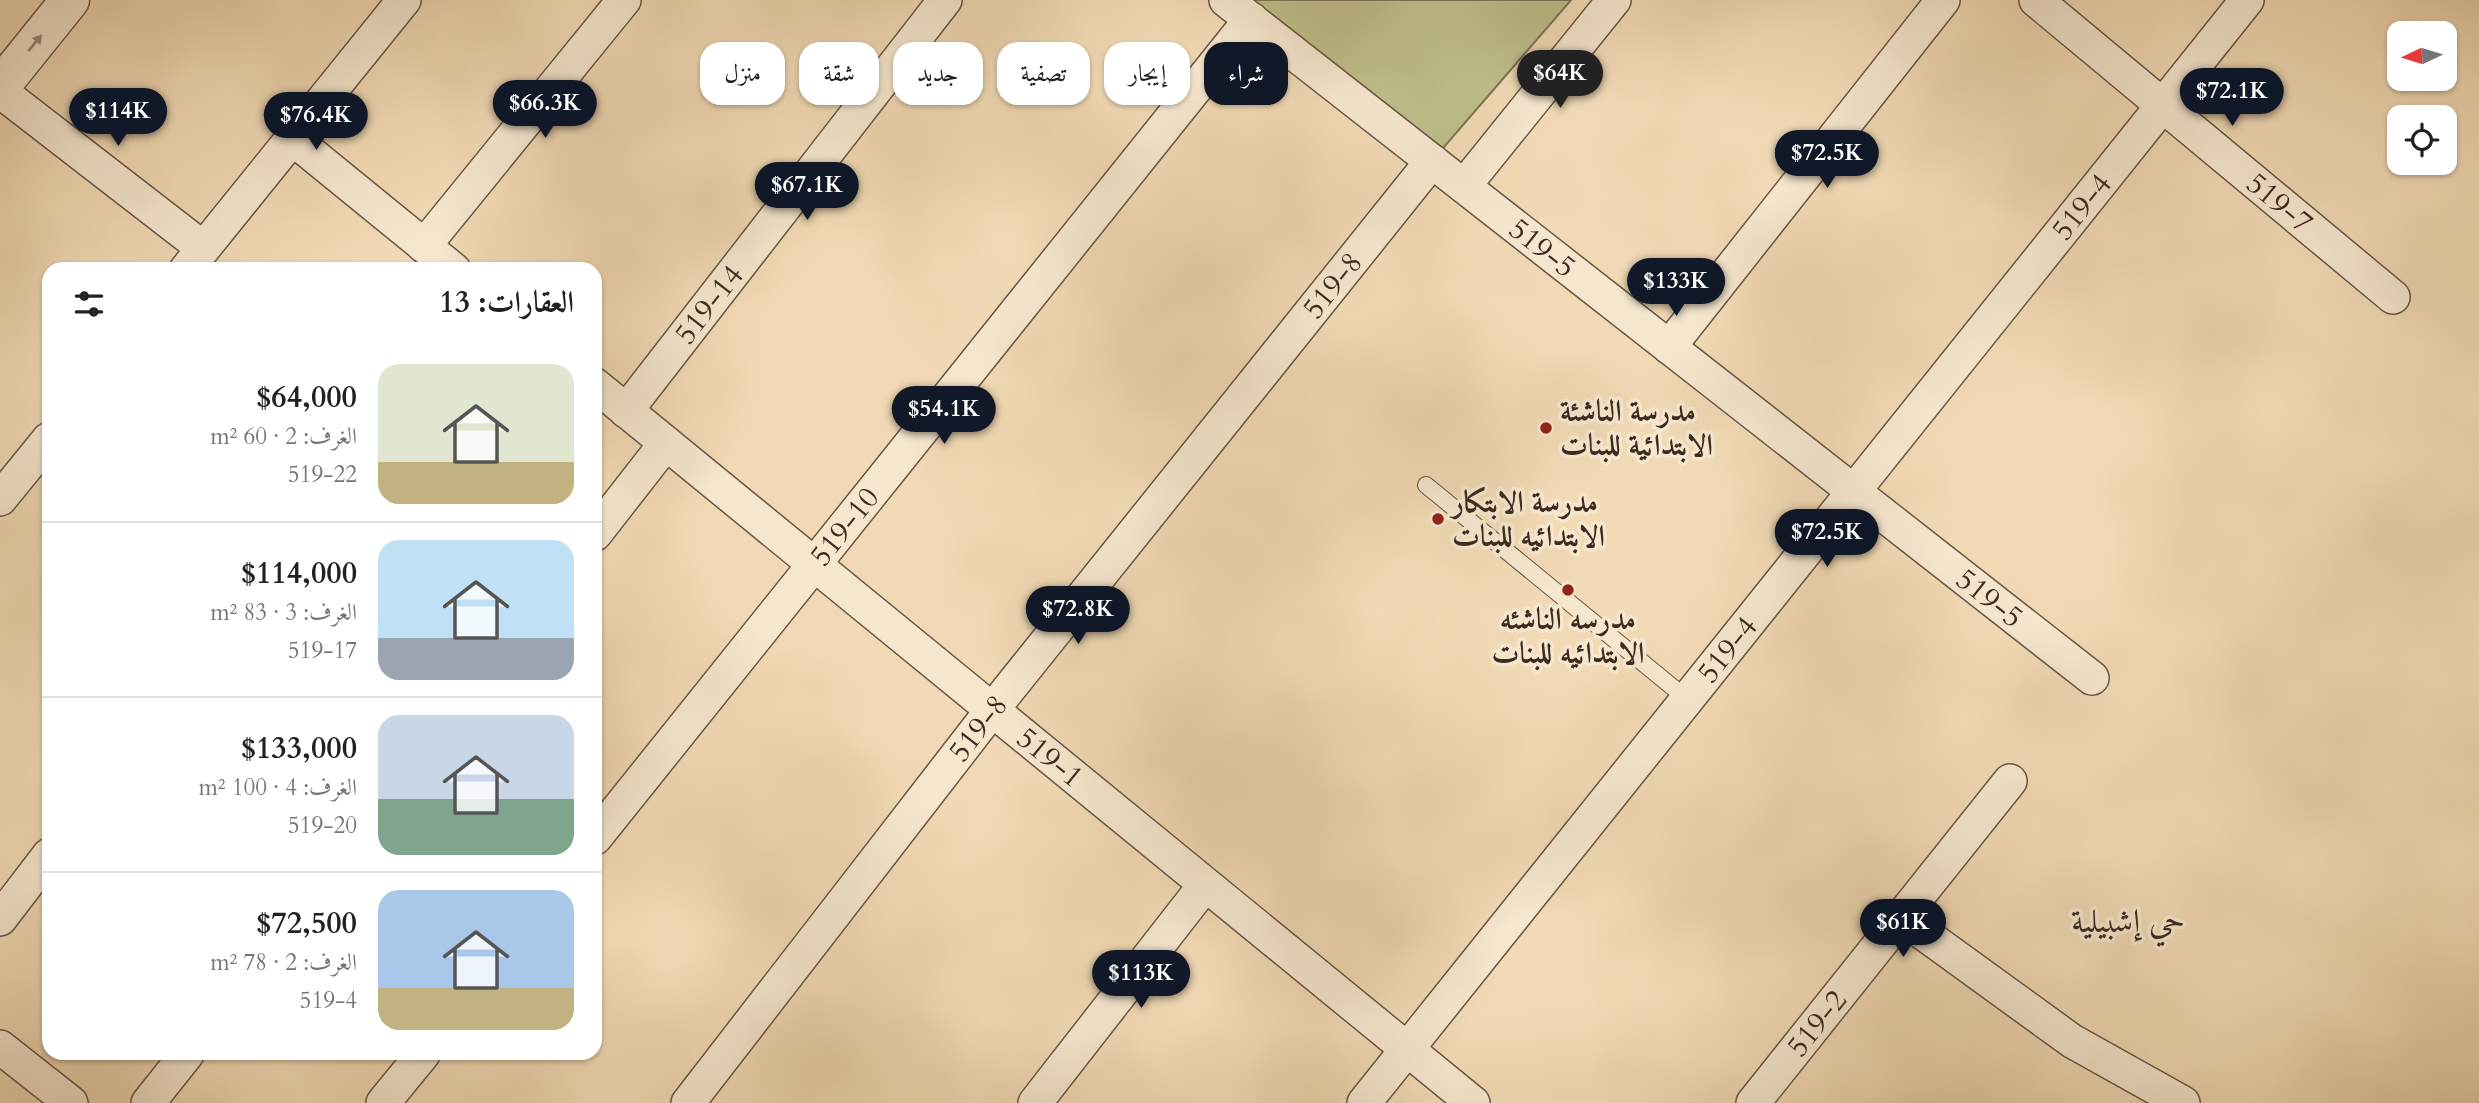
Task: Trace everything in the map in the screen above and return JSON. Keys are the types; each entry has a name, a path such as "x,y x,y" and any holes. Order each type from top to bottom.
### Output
{"street":[{"path":"70,0 0,89 195,259 404,0"},
{"path":"424,246 624,0"},
{"name":"519-14","path":"626,411 945,0"},
{"path":"1464,186 1614,0"},
{"path":"1669,347 1943,0"},
{"name":"519-7","path":"2036,0 2393,297"},
{"name":"519-4","path":"1364,1103 2247,0"},
{"name":"519-5","path":"1239,10 2092,678"},
{"name":"519-10","path":"602,829 814,565 1239,10"},
{"path":"292,138 444,262"},
{"name":"519-8","path":"688,1103 992,710 1432,161"},
{"name":"519-1","path":"602,391 1473,1103"},
{"path":"602,525 666,443"},
{"path":"0,499 42,448"},
{"name":"519-2","path":"1753,1103 2010,781"},
{"path":"0,919 42,864"},
{"path":"1035,1103 1205,885"},
{"path":"1901,917 2072,1041 2183,1103"},
{"path":"0,1047 71,1103"},
{"path":"148,1103 182,1060"},
{"path":"383,1103 418,1060"}],"lane":[{"path":"1426,485 1688,699"}],"green space":[{"path":"1226,0 1571,0 1432,161 1288,48 1288,42 1280,42"}],"place":[{"name":"مدرسة الناشئة الابتدائية للبنات","path":"1546,428"},
{"name":"مدرسة الابتكار الابتدائيه للبنات","path":"1438,519"},
{"name":"مدرسه الناشئه الابتدائيه للبنات","path":"1568,590"}],"district":[{"name":"حي إشبيلية","path":"2128,920"}]}
